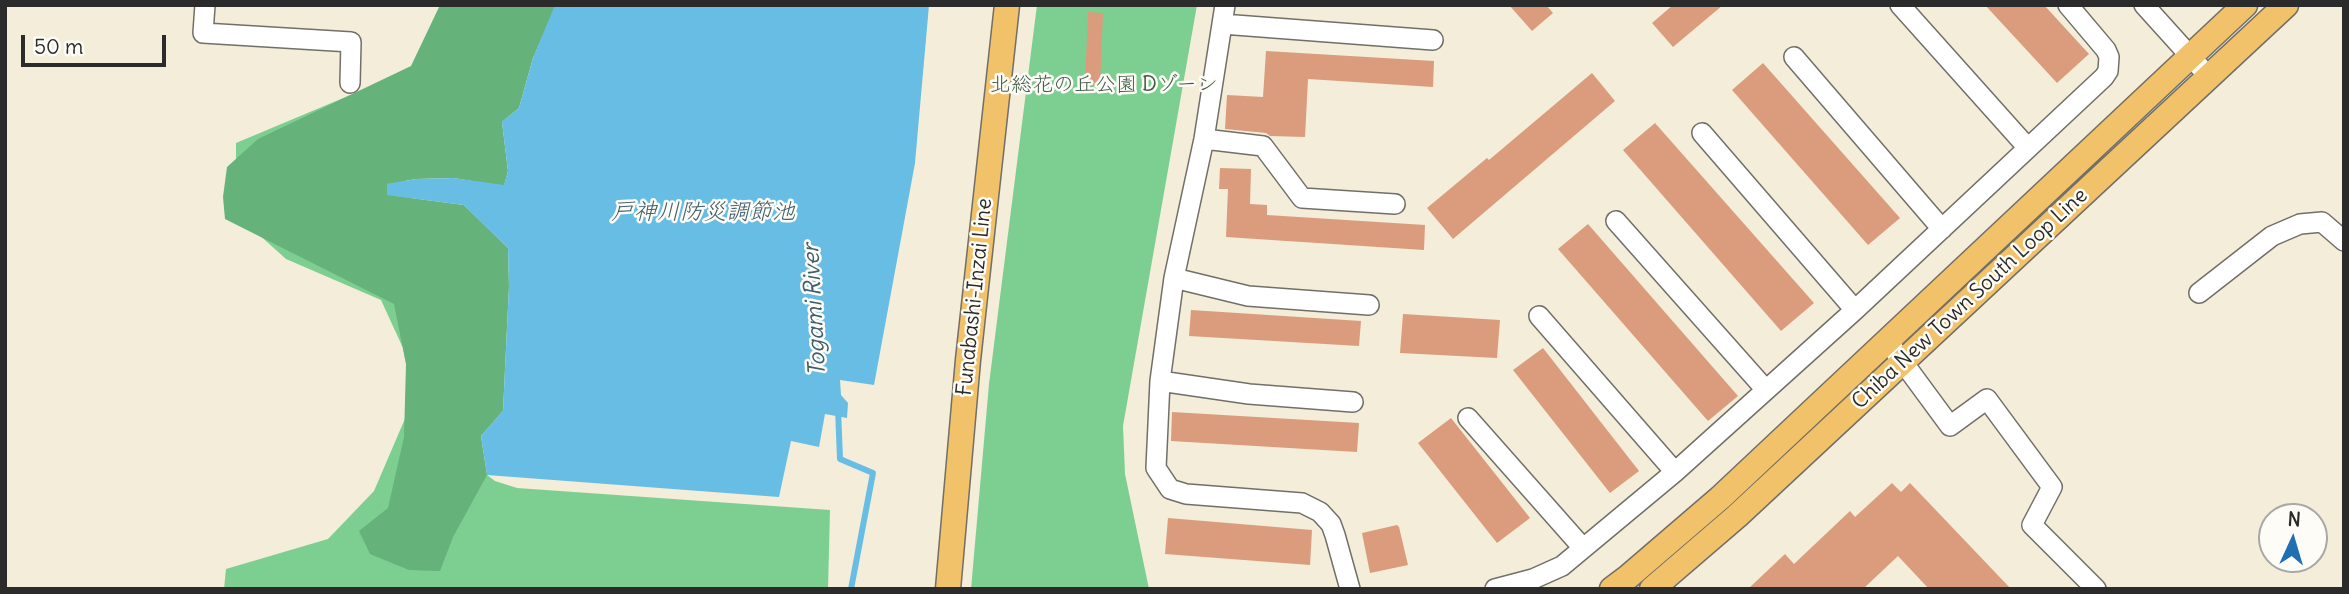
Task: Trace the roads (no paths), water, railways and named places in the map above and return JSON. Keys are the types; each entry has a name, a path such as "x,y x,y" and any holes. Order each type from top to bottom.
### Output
{"main road":[{"name":"Funabashi-Inzai Line","path":"948,589 968,360 1007,5"},
{"name":"Chiba New Town South Loop Line","path":"1612,589 1720,498 2245,5"},
{"name":"Chiba New Town South Loop Line","path":"1651,589 1737,516 2286,5"}],"street":[{"path":"205,5 203,33 351,43 350,83"},
{"path":"1900,5 2028,148"},
{"path":"1495,589 1533,579 1562,566 1675,472 1855,310 2108,71 2109,57 2106,50 2068,5"},
{"path":"2144,5 2210,76"},
{"path":"1350,589 1331,524 1312,507 1302,503 1186,494 1170,489 1163,482 1154,460 1160,381 1174,278 1204,139 1223,15 1433,40"},
{"path":"1794,57 1942,229"},
{"path":"1702,133 1855,310"},
{"path":"1204,139 1263,146 1302,198 1395,204"},
{"path":"1616,221 1766,390"},
{"path":"2199,293 2272,236 2300,225 2322,222 2344,241"},
{"path":"1174,278 1248,296 1369,305"},
{"path":"1539,316 1675,472"},
{"path":"1887,341 1950,426 1987,400 2052,487 2032,524 2096,589"},
{"path":"1160,381 1249,394 1353,402"},
{"path":"1468,418 1583,548"}],"water":[{"name":"戸神川防災調節池","path":"555,5 929,5 915,163 874,385 840,380 841,395 848,403 847,418 825,414 819,447 791,441 779,497 487,475 481,436 503,411 509,286 508,248 464,205 387,195 387,184 416,179 453,178 504,185 508,171 502,122 519,108 533,58"}],"waterway":[{"name":"Togami River","path":"838,409 840,459 873,473 851,589"}],"park label":[{"name":"北総花の丘公園 Dゾーン","path":"1104,85"}]}
